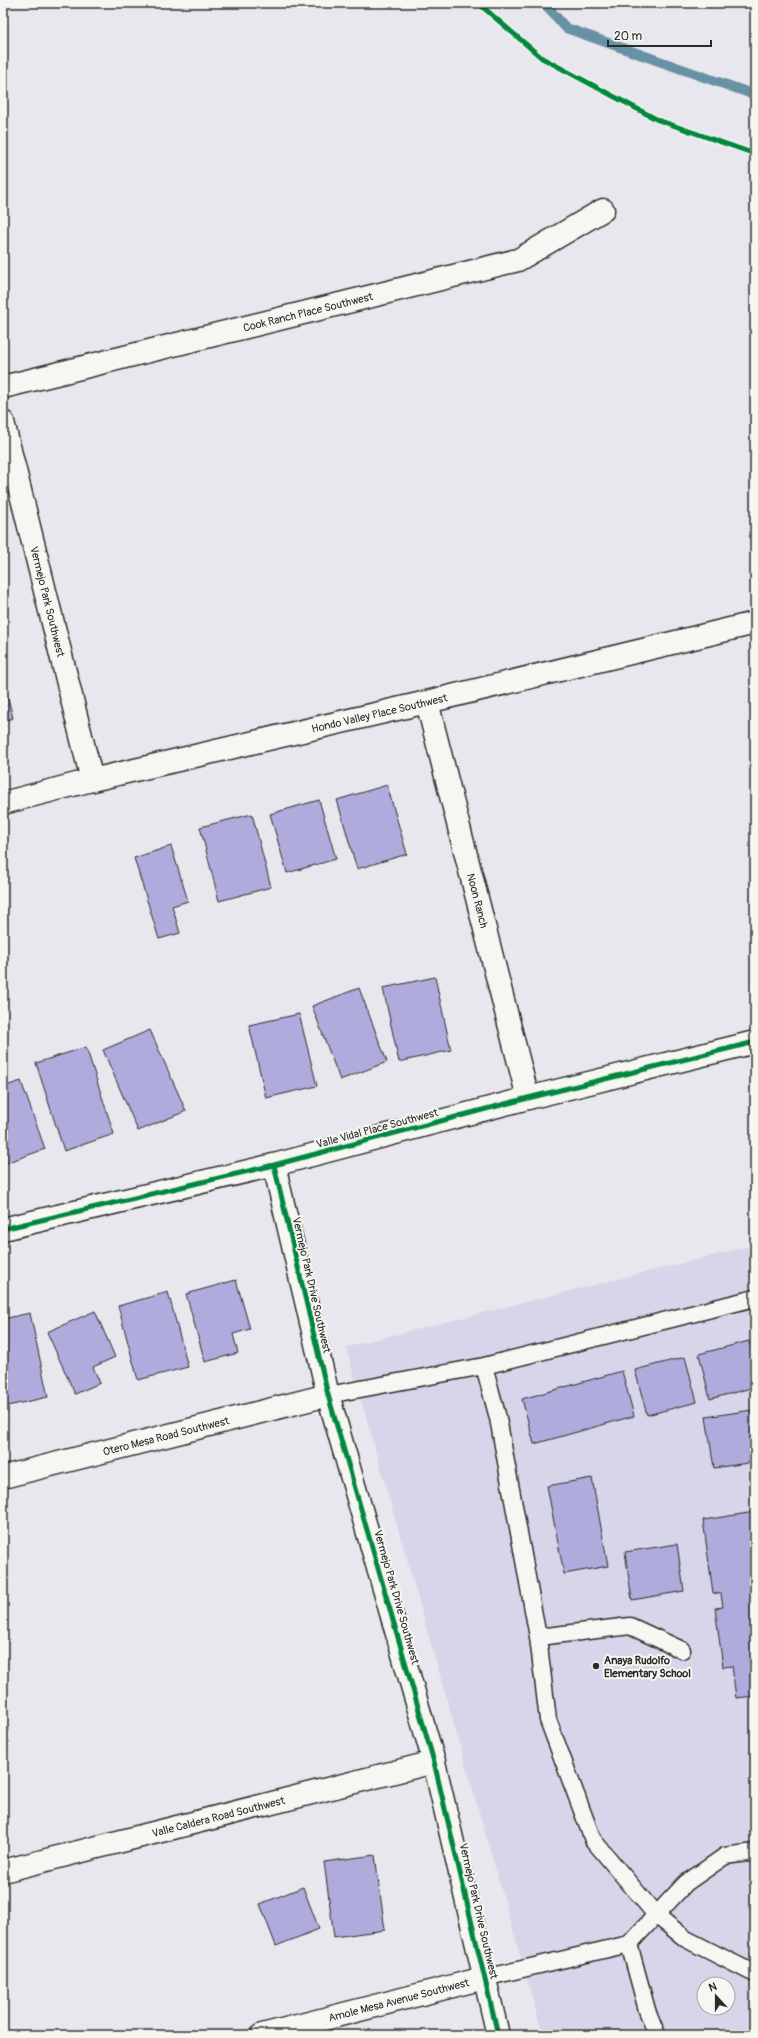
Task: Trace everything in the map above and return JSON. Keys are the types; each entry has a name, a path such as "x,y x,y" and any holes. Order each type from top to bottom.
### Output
{"street":[{"name":"Cook Ranch Place Southwest","path":"3,387 518,260 602,210"},
{"name":"Vermejo Park Southwest","path":"3,422 92,780"},
{"name":"Hondo Valley Place Southwest","path":"3,803 92,780 427,702 755,623"},
{"name":"Noon Ranch","path":"427,702 528,1098"},
{"name":"Valle Vidal Place Southwest","path":"3,1229 274,1165 528,1098 755,1042"},
{"name":"Vermejo Park Drive Southwest","path":"274,1165 328,1395 434,1762 498,2035"},
{"name":"Otero Mesa Road Southwest","path":"3,1476 328,1395"},
{"name":"Valle Caldera Road Southwest","path":"3,1871 434,1762"},
{"name":"Amole Mesa Avenue Southwest","path":"262,2035 484,1978"}],"lane":[{"path":"328,1395 484,1366 755,1298"},
{"path":"484,1366 498,1418 538,1637 548,1720 593,1840 656,1915 686,1939 755,1974"},
{"path":"538,1637 630,1626 682,1650"},
{"path":"657,2035 647,2010 629,1944 686,1882 725,1856 755,1852"},
{"name":"Amole Mesa Avenue Southwest","path":"484,1978 629,1944"}],"shaded area":[{"name":"Anaya Rudolfo Elementary School","path":"755,1245 755,2035 543,2035 346,1347"}],"building":[{"path":"3,678 13,718 3,721"},
{"path":"387,785 407,854 357,869 337,800"},
{"path":"319,800 336,859 287,873 270,814"},
{"path":"252,814 271,887 219,901 200,827"},
{"path":"171,846 188,901 172,906 180,933 159,939 134,858"},
{"path":"435,977 451,1050 399,1062 383,988"},
{"path":"359,988 387,1062 340,1080 312,1006"},
{"path":"299,1014 317,1086 266,1098 249,1025"},
{"path":"150,1030 186,1111 138,1131 103,1050"},
{"path":"86,1047 114,1134 64,1151 36,1063"},
{"path":"21,1081 45,1149 3,1164 3,1087"},
{"path":"236,1280 250,1329 233,1334 238,1353 205,1362 186,1294"},
{"path":"168,1292 188,1367 138,1380 118,1306"},
{"path":"95,1311 115,1357 93,1367 100,1383 75,1394 47,1332"},
{"path":"30,1313 48,1397 3,1407 3,1319"},
{"path":"749,1341 755,1364 755,1387 710,1399 699,1354"},
{"path":"685,1357 697,1402 647,1415 635,1370"},
{"path":"622,1371 634,1416 534,1444 522,1399"},
{"path":"752,1410 755,1432 755,1462 714,1468 706,1417"},
{"path":"592,1478 608,1566 564,1574 547,1486"},
{"path":"755,1512 755,1696 736,1698 732,1666 723,1667 715,1608 723,1607 721,1594 713,1593 703,1520"},
{"path":"677,1544 684,1591 632,1600 625,1552"},
{"path":"375,1855 385,1930 334,1937 324,1862"},
{"path":"303,1887 319,1929 276,1946 260,1904"}],"waterway":[{"path":"544,3 566,28 755,95"}],"cycle path":[{"path":"478,3 542,58 658,120 755,154"},
{"path":"3,1229 274,1165 528,1098 755,1042"},
{"path":"274,1165 328,1395 434,1762 498,2035"}],"place":[{"name":"Anaya Rudolfo Elementary School","path":"596,1666"}]}
